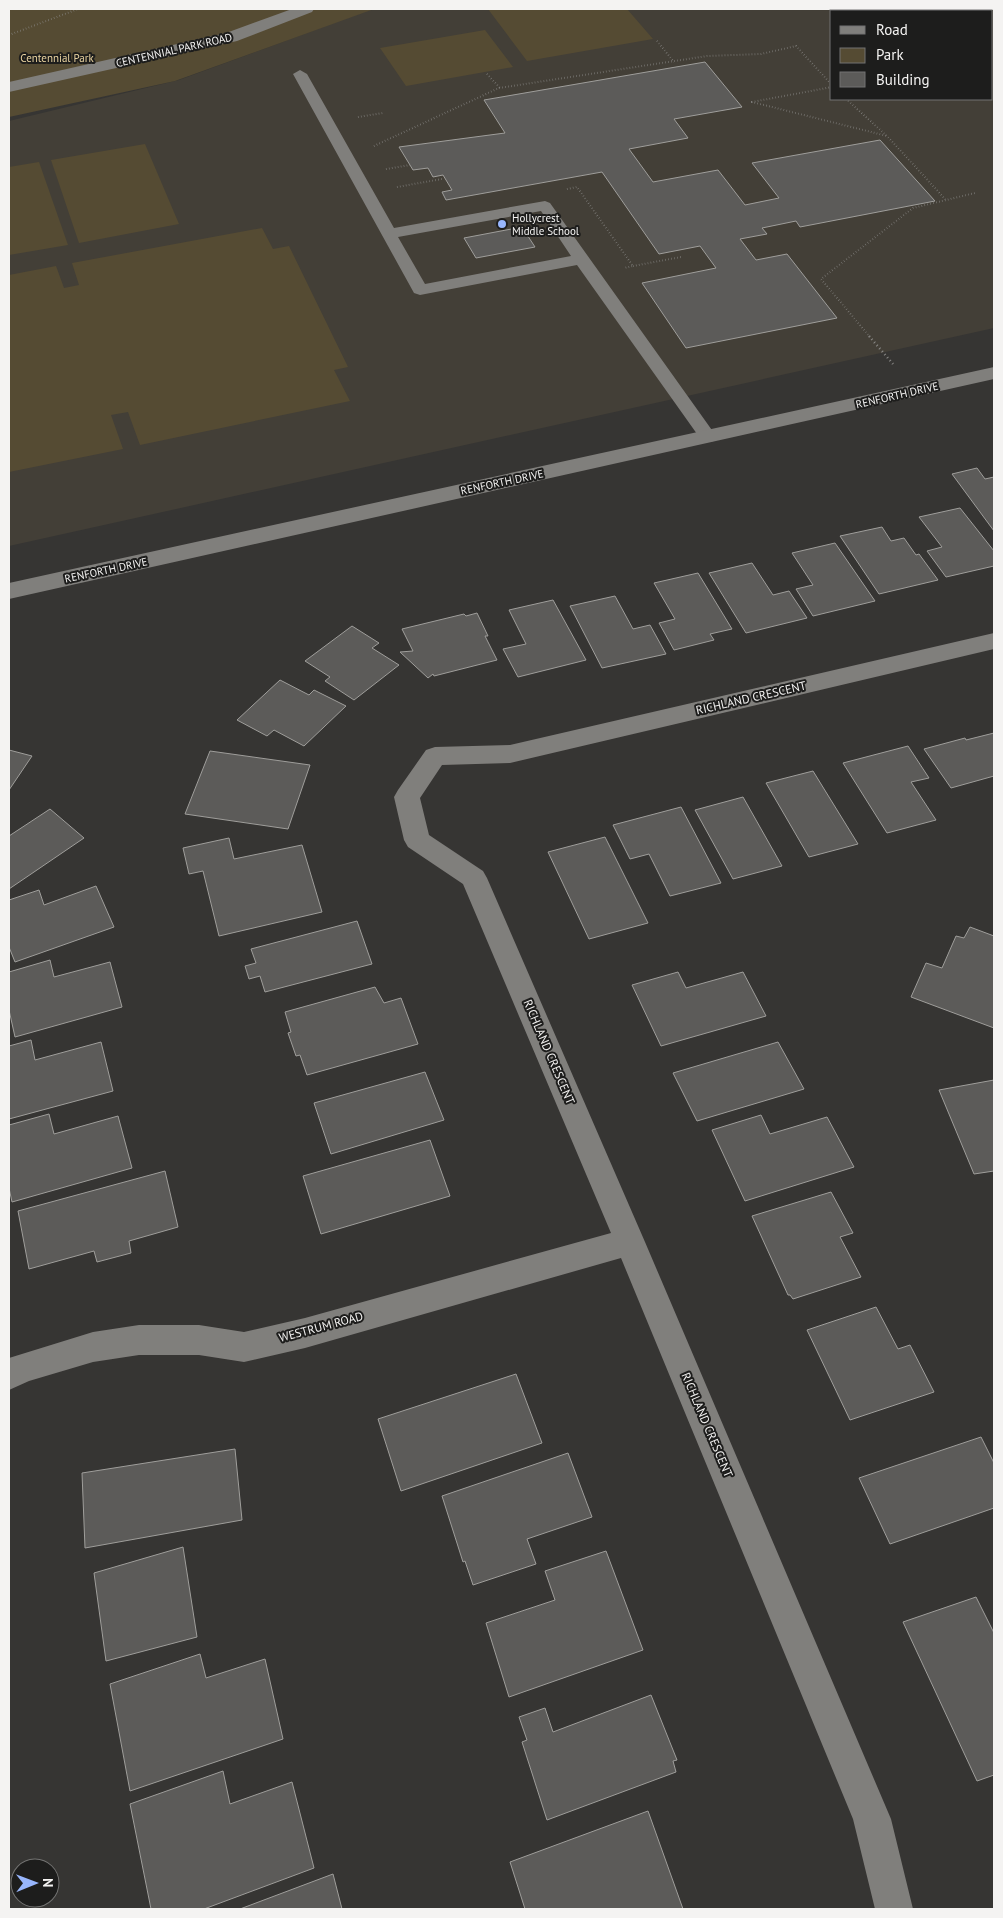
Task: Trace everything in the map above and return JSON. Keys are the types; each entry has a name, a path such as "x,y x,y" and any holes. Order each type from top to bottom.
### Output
{"street":[{"name":"CENTENNIAL PARK ROAD","path":"9,87 176,51 231,37 306,9"},
{"name":"RENFORTH DRIVE","path":"9,591 994,374"},
{"name":"RICHLAND CRESCENT","path":"894,1909 872,1819 630,1242 474,878 417,840 407,797 435,756 510,754 994,640"},
{"name":"WESTRUM ROAD","path":"9,1375 21,1368 93,1347 139,1340 199,1340 244,1347 305,1333 630,1242"}],"lane":[{"path":"300,74 420,290 581,259"},
{"path":"388,234 545,206 708,436"}],"path":[{"path":"9,35 78,9"},
{"path":"657,41 674,62"},
{"path":"346,158 500,88 707,56 761,54 796,46 830,84"},
{"path":"487,74 500,88"},
{"path":"830,86 752,102 887,136"},
{"path":"847,100 887,136 946,200"},
{"path":"386,169 410,165"},
{"path":"397,187 442,179"},
{"path":"897,368 821,279 913,208 975,193"},
{"path":"633,266 680,257"}],"shaded area":[{"name":"Hollycrest Middle School","path":"372,9 994,9 994,328 9,546 9,121 179,80"}],"green space":[{"name":"Centennial Park","path":"9,9 374,9 175,81 9,117"},
{"path":"488,9 627,9 653,39 527,61"},
{"path":"485,30 513,67 406,86 380,48"},
{"path":"145,144 179,224 79,243 51,160"},
{"path":"39,162 68,245 9,255 9,167"},
{"path":"262,228 273,249 289,246 348,367 334,370 350,401 140,445 128,412 111,415 123,449 9,472 9,275 56,266 64,288 79,285 72,263"}],"building":[{"path":"705,62 742,107 674,119 688,138 629,149 653,182 718,170 745,205 779,198 752,163 880,140 935,201 800,227 796,221 762,228 767,234 740,239 756,260 787,254 837,318 686,348 642,283 716,268 700,246 659,254 602,172 446,200 442,192 452,190 443,175 433,177 428,168 413,170 399,147 505,133 484,100"},
{"path":"522,227 535,247 476,258 464,238"},
{"path":"977,468 985,479 994,477 994,531 952,474"},
{"path":"960,508 994,551 994,566 946,577 927,551 942,547 919,517"},
{"path":"882,527 891,541 904,538 916,555 919,554 938,580 879,594 840,536"},
{"path":"835,543 875,601 813,616 796,589 813,585 792,553"},
{"path":"752,563 773,595 789,591 807,618 746,633 709,573"},
{"path":"698,573 732,629 710,634 714,640 674,650 659,623 675,619 654,583"},
{"path":"615,596 633,629 650,625 666,654 602,668 570,606"},
{"path":"553,600 586,660 518,677 503,649 526,644 509,610"},
{"path":"477,613 488,636 485,636 497,660 434,676 433,674 428,678 400,652 413,651 402,629 464,614 466,616"},
{"path":"352,626 379,643 372,648 399,665 354,700 325,681 330,677 305,661"},
{"path":"280,680 309,695 314,690 346,706 304,746 274,730 267,736 237,720"},
{"path":"994,733 994,776 951,788 924,749 965,738 966,740"},
{"path":"908,746 929,778 911,782 936,820 887,833 843,763"},
{"path":"9,750 32,756 9,790"},
{"path":"210,751 310,765 288,829 185,814"},
{"path":"813,771 858,844 809,857 766,783"},
{"path":"743,797 782,866 733,879 695,810"},
{"path":"681,807 721,883 670,896 649,854 630,859 613,825"},
{"path":"50,809 84,838 9,889 9,836"},
{"path":"605,837 648,923 589,939 548,852"},
{"path":"229,838 234,859 302,845 322,912 219,936 203,871 189,874 183,848"},
{"path":"96,886 114,927 15,962 9,947 9,900 39,890 44,905"},
{"path":"357,921 372,964 265,992 260,976 249,979 245,966 256,963 251,949"},
{"path":"970,927 994,936 994,1028 911,997 926,963 942,968 956,936 964,938"},
{"path":"50,960 54,977 110,962 122,1007 15,1037 9,1010 9,972"},
{"path":"678,972 686,988 743,972 766,1016 661,1046 632,985"},
{"path":"375,987 384,1003 401,998 418,1044 307,1075 300,1055 296,1056 288,1033 291,1032 285,1012"},
{"path":"31,1040 35,1060 101,1042 113,1091 9,1119 9,1046"},
{"path":"778,1042 804,1089 697,1121 673,1073"},
{"path":"425,1072 444,1120 331,1154 314,1103"},
{"path":"994,1080 994,1171 974,1174 939,1090"},
{"path":"49,1114 54,1134 118,1116 132,1168 12,1202 9,1188 9,1125"},
{"path":"761,1115 770,1134 827,1117 854,1167 745,1201 712,1130"},
{"path":"430,1140 450,1196 321,1234 303,1176"},
{"path":"165,1171 178,1227 129,1241 131,1253 97,1262 94,1251 29,1269 18,1211"},
{"path":"831,1192 853,1233 840,1237 861,1277 793,1299 788,1295 752,1216"},
{"path":"876,1307 898,1349 910,1345 934,1392 850,1420 807,1330"},
{"path":"516,1374 542,1443 401,1491 378,1419"},
{"path":"981,1437 994,1463 994,1508 890,1544 859,1478"},
{"path":"235,1449 242,1520 85,1548 82,1473"},
{"path":"568,1453 592,1517 527,1539 536,1564 473,1585 465,1561 463,1562 442,1496"},
{"path":"183,1547 197,1637 106,1661 94,1573"},
{"path":"606,1551 643,1650 509,1697 486,1623 555,1600 545,1571"},
{"path":"976,1597 994,1633 994,1775 977,1781 903,1622"},
{"path":"200,1654 206,1678 265,1659 283,1739 130,1791 110,1684"},
{"path":"651,1695 677,1760 673,1761 676,1772 547,1820 522,1742 527,1740 519,1717 545,1708 553,1732"},
{"path":"223,1771 230,1804 292,1782 314,1868 204,1909 151,1909 130,1804"},
{"path":"648,1811 683,1909 525,1909 510,1862"},
{"path":"333,1874 342,1909 240,1909"}],"place":[{"name":"Hollycrest Middle School","path":"502,224"}]}
